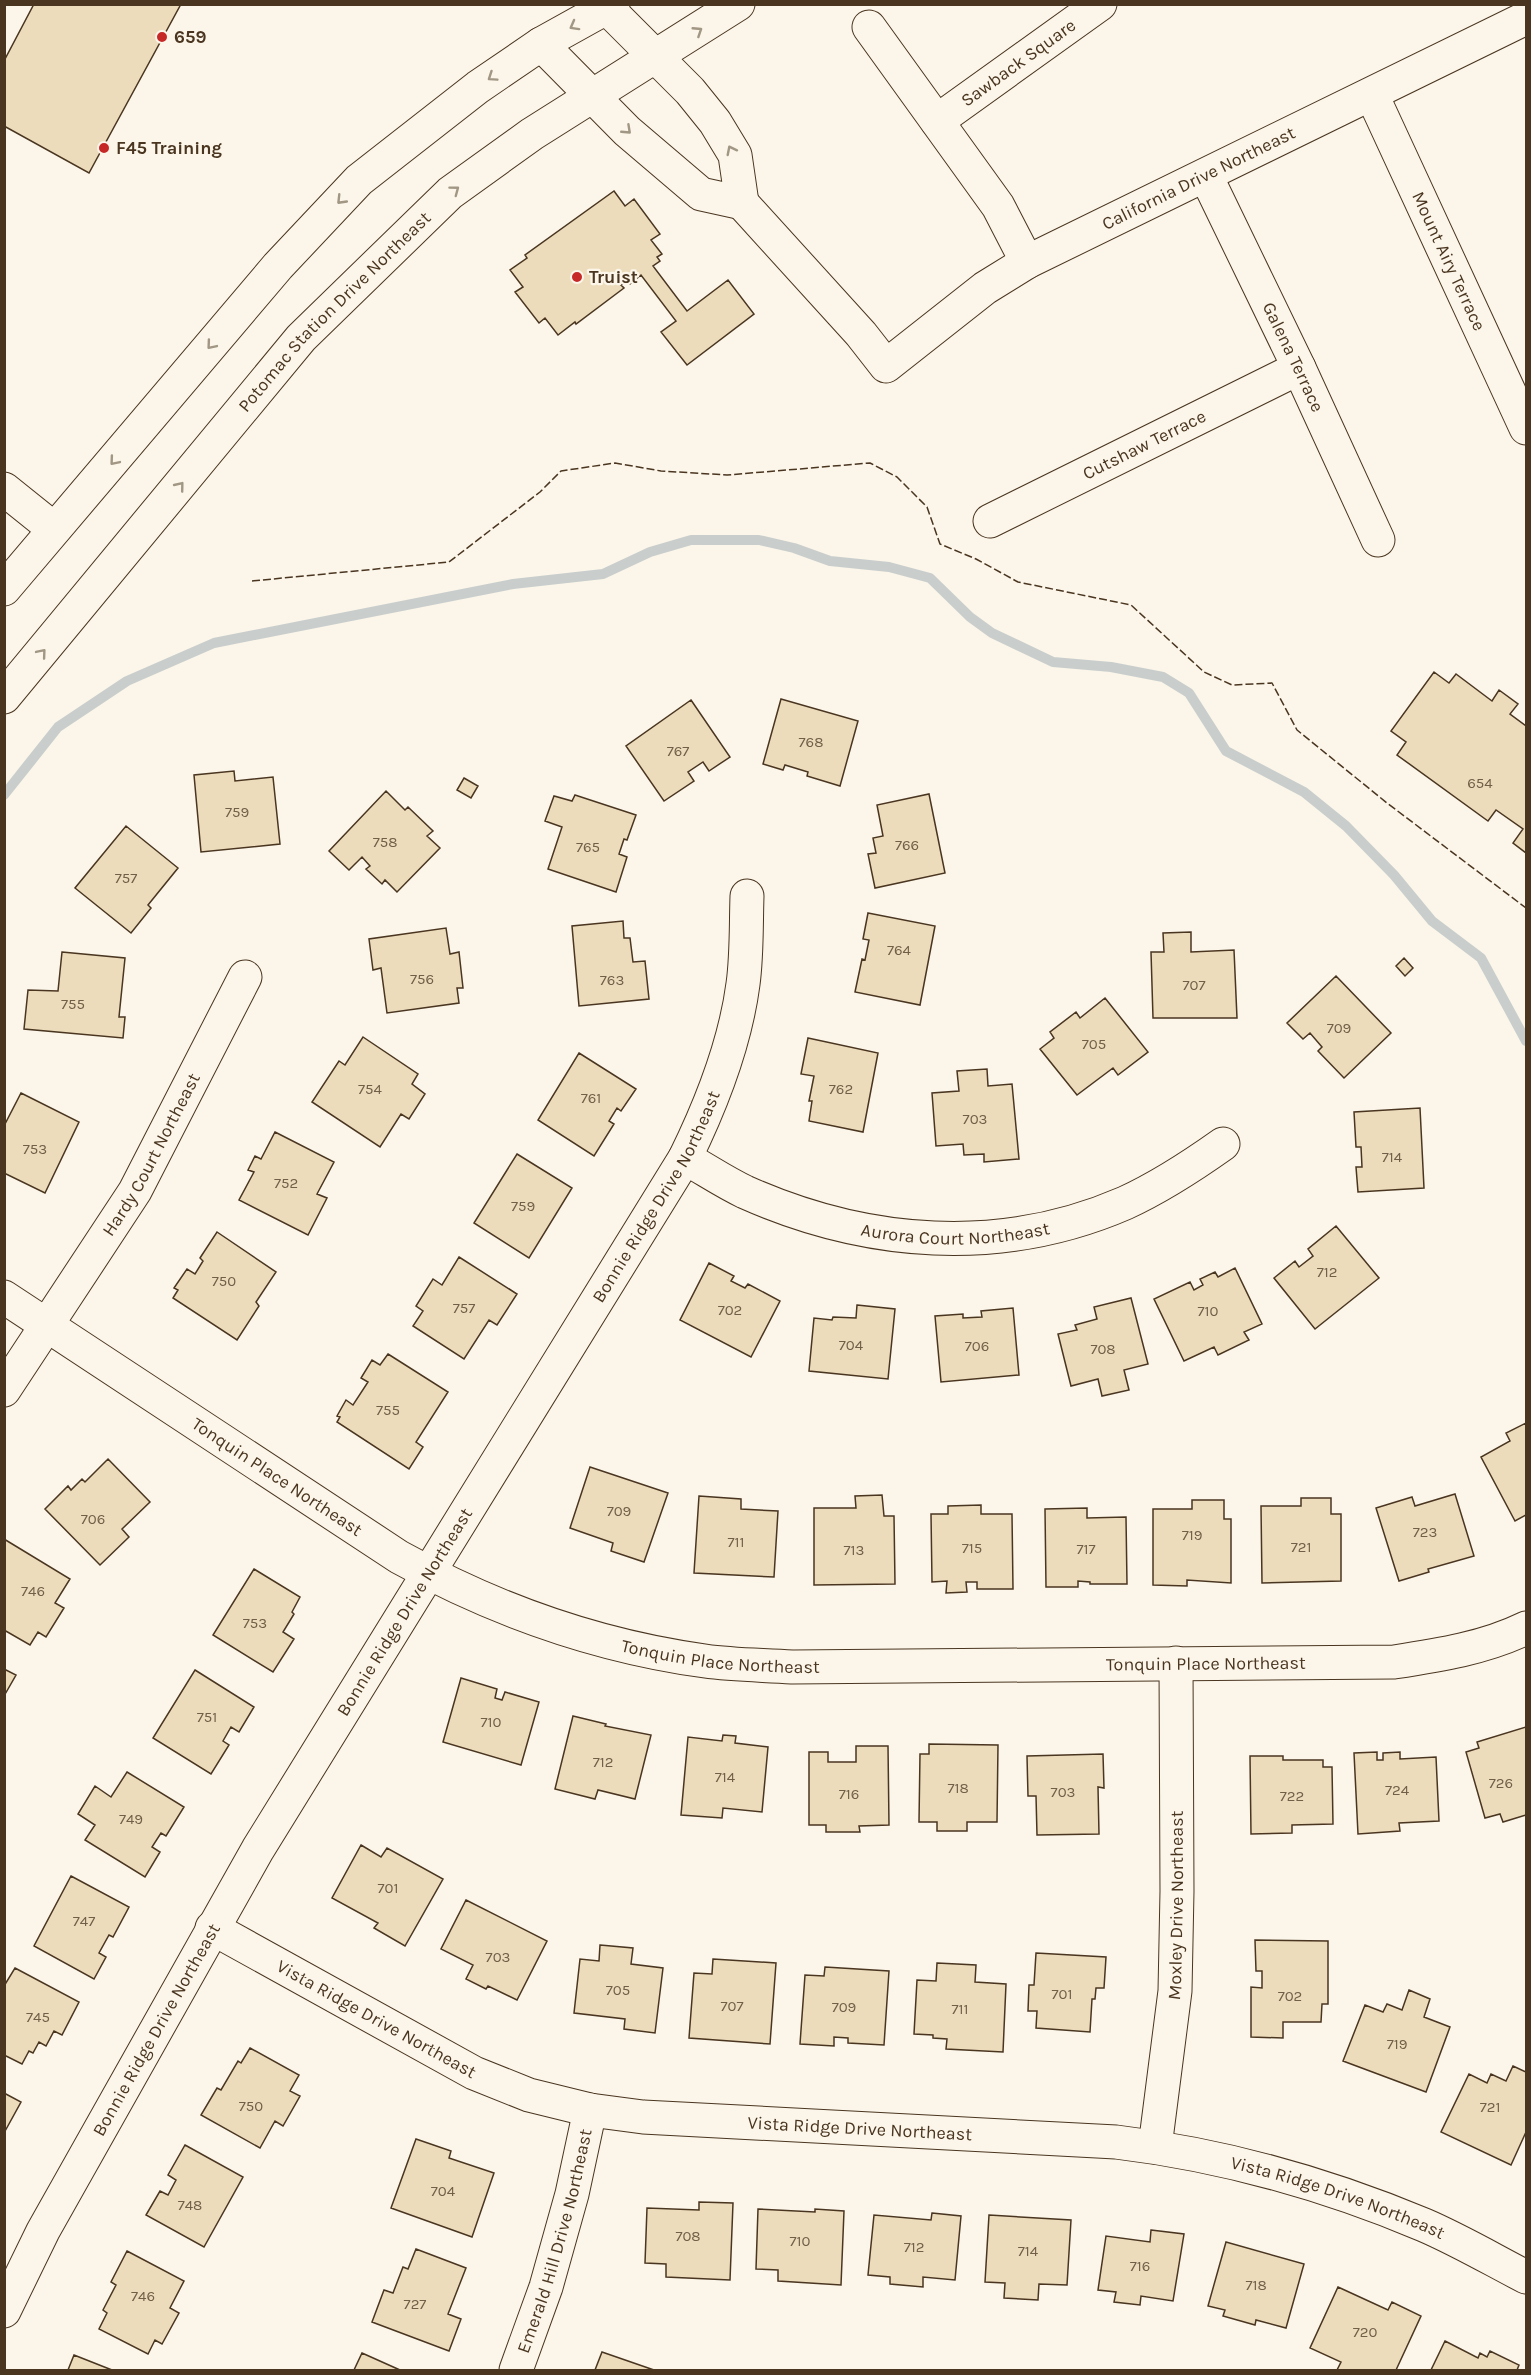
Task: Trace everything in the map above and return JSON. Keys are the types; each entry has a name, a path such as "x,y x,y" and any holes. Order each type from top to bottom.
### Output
{"street":[{"name":"Potomac Station Drive Northeast","path":"4,698 301,338 450,193 532,134 738,4"},
{"name":"Sawback Square","path":"937,121 1100,4"},
{"path":"4,589 278,266 360,180 478,87 541,44 610,6 690,91 715,122 735,155 742,203 701,194 627,131 541,44"},
{"name":"California Drive Northeast","path":"742,203 861,334 886,366 985,288 1027,262 1527,18"},
{"path":"869,27 998,206 1027,262"},
{"name":"Mount Airy Terrace","path":"1372,95 1527,428"},
{"name":"Galena Terrace","path":"1206,176 1299,368 1378,540"},
{"name":"Cutshaw Terrace","path":"990,521 1299,368"},
{"path":"4,489 54,529"},
{"name":"Bonnie Ridge Drive Northeast","path":"4,2311 43,2231 258,1849 685,1158 710,1108 730,1048 743,983 747,896"},
{"name":"Hardy Court Northeast","path":"4,1390 135,1191 245,977"},
{"name":"Aurora Court Northeast","path":"685,1158 743,1191 806,1216 875,1233 932,1239 999,1237 1061,1225 1125,1203 1181,1173 1223,1144"},
{"name":"Tonquin Place Northeast","path":"4,1297 399,1557 428,1573 541,1623 623,1646 706,1661 792,1667 1394,1662 1455,1653 1527,1628"},
{"name":"Moxley Drive Northeast","path":"1155,2147 1175,1991 1176,1663"},
{"name":"Vista Ridge Drive Northeast","path":"212,1928 474,2073 529,2095 590,2110 643,2117 1116,2142 1155,2147 1241,2163 1333,2189 1426,2226 1527,2277"},
{"name":"Emerald Hill Drive Northeast","path":"516,2370 546,2287 572,2194 590,2110"}],"building":[{"path":"34,4 181,4 89,173 4,126 4,61"},
{"name":"Truist","path":"614,191 625,206 634,199 660,234 651,240 662,254 657,257 660,261 653,266 687,311 728,280 754,314 687,365 661,332 676,321 641,275 630,284 627,280 621,285 624,288 558,335 545,318 539,323 515,292 523,287 510,270 527,258 525,255"},
{"path":"1434,672 1449,683 1456,674 1492,701 1499,690 1518,704 1510,714 1526,726 1526,853 1513,843 1523,829 1496,810 1488,821 1397,755 1406,742 1391,731"},
{"path":"781,699 858,721 840,786 807,776 808,772 785,765 783,770 763,764"},
{"path":"691,700 730,757 709,771 703,762 688,772 694,781 664,801 626,746"},
{"path":"234,771 235,781 273,777 280,844 201,852 194,775"},
{"path":"464,778 478,786 471,798 457,790"},
{"path":"386,791 405,810 408,807 433,831 427,836 440,848 397,892 385,880 382,884 366,869 370,866 362,857 349,870 329,851"},
{"path":"929,794 945,873 875,888 868,854 876,853 873,838 883,836 877,805"},
{"path":"575,795 636,815 619,854 627,857 616,892 548,869 562,827 545,821 554,796 572,801"},
{"path":"126,826 178,868 148,905 151,908 131,933 75,888"},
{"path":"868,913 935,926 920,1005 855,992 862,959 865,960 869,940 863,939"},
{"path":"623,921 624,938 630,938 633,962 645,961 649,999 579,1006 572,926"},
{"path":"446,928 450,954 459,952 463,988 457,988 459,1003 387,1013 381,968 373,970 369,939"},
{"path":"1191,932 1191,952 1234,950 1237,1018 1153,1018 1151,952 1164,952 1163,933"},
{"path":"62,952 125,958 119,1017 125,1017 123,1038 24,1029 28,990 58,991"},
{"path":"1404,958 1413,968 1405,976 1396,966"},
{"path":"1336,976 1391,1033 1344,1078 1318,1051 1322,1047 1310,1033 1303,1039 1287,1023"},
{"path":"1105,998 1148,1052 1118,1075 1113,1068 1077,1095 1040,1049 1054,1038 1050,1032 1076,1012 1080,1018"},
{"path":"363,1037 418,1074 412,1084 425,1094 409,1119 401,1114 380,1147 312,1102 339,1061 345,1065"},
{"path":"808,1038 878,1053 863,1132 809,1121 812,1101 809,1101 814,1076 801,1074"},
{"path":"579,1053 636,1089 621,1111 617,1108 609,1121 614,1124 594,1156 538,1120"},
{"path":"987,1069 988,1086 1012,1084 1019,1159 984,1162 984,1154 964,1155 963,1144 936,1146 932,1093 959,1091 957,1071"},
{"path":"21,1093 79,1122 45,1193 4,1173 4,1126"},
{"path":"1420,1108 1424,1188 1358,1192 1356,1167 1362,1167 1361,1147 1356,1147 1354,1112"},
{"path":"275,1132 334,1162 317,1194 327,1198 308,1235 239,1200 254,1172 248,1170 255,1156 261,1159"},
{"path":"517,1154 572,1188 529,1258 474,1223"},
{"path":"1336,1226 1379,1278 1315,1329 1274,1278 1295,1261 1299,1267 1313,1256 1308,1249"},
{"path":"217,1232 276,1272 256,1302 259,1306 237,1340 173,1298 178,1290 174,1288 187,1269 195,1274 203,1261 200,1258"},
{"path":"459,1257 517,1294 497,1325 489,1320 464,1359 413,1326 423,1311 416,1306 433,1279 442,1285"},
{"path":"709,1263 734,1276 731,1281 745,1288 748,1284 780,1301 751,1357 680,1320"},
{"path":"1235,1268 1262,1324 1244,1332 1249,1340 1218,1355 1214,1347 1184,1361 1154,1299 1190,1282 1194,1290 1203,1285 1200,1279 1215,1272 1218,1277"},
{"path":"1131,1298 1148,1364 1124,1370 1129,1390 1102,1396 1098,1379 1071,1386 1058,1334 1077,1330 1075,1325 1097,1319 1094,1307"},
{"path":"857,1305 895,1309 888,1379 809,1371 814,1318 832,1320 833,1317 856,1318"},
{"path":"1013,1308 1019,1375 941,1382 935,1316 963,1314 963,1318 982,1317 981,1311"},
{"path":"388,1354 448,1392 416,1442 423,1447 409,1469 337,1422 340,1417 337,1416 346,1400 353,1405 368,1382 361,1378 372,1360 380,1365"},
{"path":"1526,1423 1526,1515 1515,1521 1481,1457 1510,1441 1506,1433"},
{"path":"108,1459 150,1502 122,1529 129,1537 100,1565 45,1509 68,1486 71,1490 82,1479 85,1482"},
{"path":"590,1467 668,1493 644,1562 611,1551 613,1543 570,1528"},
{"path":"1455,1494 1474,1556 1428,1569 1429,1572 1399,1581 1376,1508 1412,1497 1415,1506"},
{"path":"882,1495 884,1516 894,1516 895,1584 814,1585 814,1508 856,1508 855,1496"},
{"path":"699,1496 741,1499 741,1509 778,1511 774,1577 694,1573"},
{"path":"1301,1498 1331,1498 1331,1514 1341,1514 1341,1581 1262,1583 1261,1506 1301,1506"},
{"path":"1192,1500 1224,1500 1224,1519 1231,1519 1231,1583 1187,1580 1187,1586 1153,1585 1153,1509 1192,1509"},
{"path":"981,1505 981,1514 1012,1514 1013,1589 977,1589 977,1582 966,1582 967,1592 946,1593 947,1581 932,1582 931,1514 948,1514 948,1506"},
{"path":"1087,1508 1087,1518 1126,1517 1127,1584 1090,1584 1090,1582 1078,1581 1078,1587 1046,1587 1045,1509"},
{"path":"4,1539 70,1579 55,1603 64,1608 46,1637 38,1632 30,1645 4,1630"},
{"path":"254,1569 300,1597 292,1612 294,1614 283,1632 294,1639 273,1672 213,1635"},
{"path":"4,1669 16,1675 4,1696"},
{"path":"195,1670 254,1707 239,1732 231,1727 223,1741 229,1745 211,1774 153,1738"},
{"path":"461,1678 497,1689 495,1698 502,1700 505,1692 539,1702 521,1765 443,1742"},
{"path":"573,1716 606,1724 605,1726 651,1735 635,1799 598,1790 595,1799 555,1789"},
{"path":"1526,1727 1526,1815 1503,1822 1500,1814 1485,1818 1466,1752 1479,1748 1477,1742"},
{"path":"723,1735 736,1736 735,1743 768,1747 762,1812 723,1808 722,1818 681,1815 688,1737 722,1741"},
{"path":"929,1744 998,1745 997,1822 967,1822 967,1831 937,1831 937,1822 919,1822 920,1754 929,1754"},
{"path":"856,1746 888,1746 889,1825 859,1826 860,1832 826,1832 826,1825 809,1825 809,1752 828,1752 828,1762 856,1762"},
{"path":"1377,1752 1377,1760 1383,1760 1383,1753 1400,1752 1400,1759 1436,1757 1439,1821 1399,1823 1400,1831 1358,1834 1354,1753"},
{"path":"1103,1754 1104,1788 1098,1787 1099,1834 1037,1835 1036,1796 1028,1796 1027,1756"},
{"path":"1250,1756 1283,1756 1283,1760 1323,1760 1323,1767 1332,1767 1333,1824 1292,1825 1292,1833 1251,1834"},
{"path":"127,1772 184,1807 166,1836 161,1833 152,1847 160,1852 145,1877 85,1840 95,1825 78,1814 95,1786 111,1797"},
{"path":"361,1845 381,1857 387,1848 443,1879 405,1946 374,1928 378,1923 332,1898"},
{"path":"71,1876 129,1907 113,1937 109,1935 99,1953 106,1957 94,1979 34,1946"},
{"path":"466,1900 547,1941 517,2000 488,1986 486,1989 466,1979 473,1965 441,1949"},
{"path":"1255,1940 1328,1941 1328,2004 1322,2004 1321,2022 1283,2022 1283,2038 1251,2037 1251,1987 1262,1988 1262,1971 1256,1971"},
{"path":"600,1945 633,1948 631,1964 663,1968 655,2033 624,2029 625,2019 574,2013 580,1959 599,1961"},
{"path":"1036,1953 1106,1957 1104,1988 1096,1988 1095,1999 1092,1999 1090,2032 1036,2028 1037,2011 1028,2011 1029,1985 1034,1985"},
{"path":"713,1959 776,1963 770,2044 689,2038 694,1973 712,1974"},
{"path":"937,1963 976,1965 975,1982 1006,1984 1003,2052 946,2049 947,2039 933,2038 933,2035 914,2034 917,1980 936,1981"},
{"path":"825,1967 889,1971 884,2045 848,2043 848,2038 834,2037 834,2046 800,2044 805,1975 824,1976"},
{"path":"15,1968 79,2002 62,2035 54,2031 46,2046 39,2042 33,2053 29,2051 22,2064 4,2055 4,1986"},
{"path":"1409,1990 1430,1999 1424,2017 1450,2027 1426,2092 1343,2061 1365,2005 1383,2012 1387,2004 1402,2010"},
{"path":"250,2048 299,2075 290,2091 300,2096 283,2126 275,2121 260,2148 201,2115 217,2088 221,2090 238,2061 241,2063"},
{"path":"1513,2066 1526,2072 1526,2132 1511,2165 1441,2132 1469,2074 1487,2083 1491,2074 1506,2081"},
{"path":"4,2093 21,2102 4,2133"},
{"path":"416,2139 451,2151 449,2158 494,2173 472,2237 391,2208"},
{"path":"185,2145 243,2177 204,2247 146,2215 160,2191 168,2195 176,2180 168,2175"},
{"path":"699,2202 733,2203 730,2280 666,2277 666,2264 645,2263 647,2208 699,2210"},
{"path":"758,2209 844,2211 841,2285 778,2281 778,2270 756,2269"},
{"path":"932,2213 961,2216 955,2280 923,2277 923,2287 890,2284 890,2277 868,2275 874,2215 931,2220"},
{"path":"989,2215 1071,2220 1067,2285 1039,2284 1038,2300 1004,2298 1005,2283 985,2282"},
{"path":"1151,2230 1184,2234 1173,2301 1141,2296 1140,2305 1114,2302 1116,2292 1098,2290 1106,2236 1150,2242"},
{"path":"1226,2242 1304,2264 1286,2328 1256,2320 1255,2325 1223,2316 1225,2310 1208,2306"},
{"path":"416,2249 466,2268 448,2314 461,2319 449,2351 372,2322 384,2290 393,2293 403,2267 408,2269"},
{"path":"127,2251 184,2281 170,2308 179,2313 162,2344 155,2340 148,2354 99,2329 107,2313 103,2310 116,2285 111,2282"},
{"path":"1338,2287 1388,2310 1392,2302 1421,2316 1396,2370 1337,2370 1341,2362 1310,2348"},
{"path":"1445,2341 1478,2358 1480,2353 1487,2357 1490,2351 1519,2365 1517,2370 1431,2370"},
{"path":"602,2352 654,2370 595,2370"},
{"path":"362,2353 400,2370 354,2370"},
{"path":"74,2355 112,2370 68,2370"}],"waterway":[{"path":"4,795 58,727 127,681 214,643 513,584 603,574 650,552 691,540 759,540 794,548 830,561 889,567 930,578 970,617 992,633 1053,662 1111,667 1163,677 1189,693 1226,751 1304,792 1346,826 1394,875 1432,921 1481,958 1526,1041"}],"fence":[{"path":"252,581 449,562 540,492 561,471 615,463 661,471 727,475 870,463 897,477 927,507 940,544 976,559 1018,582 1131,605 1204,672 1232,685 1272,683 1297,730 1387,803 1526,908"}],"place":[{"name":"659","path":"162,37"},
{"name":"F45 Training","path":"104,148"},
{"name":"Truist","path":"577,277"}]}
